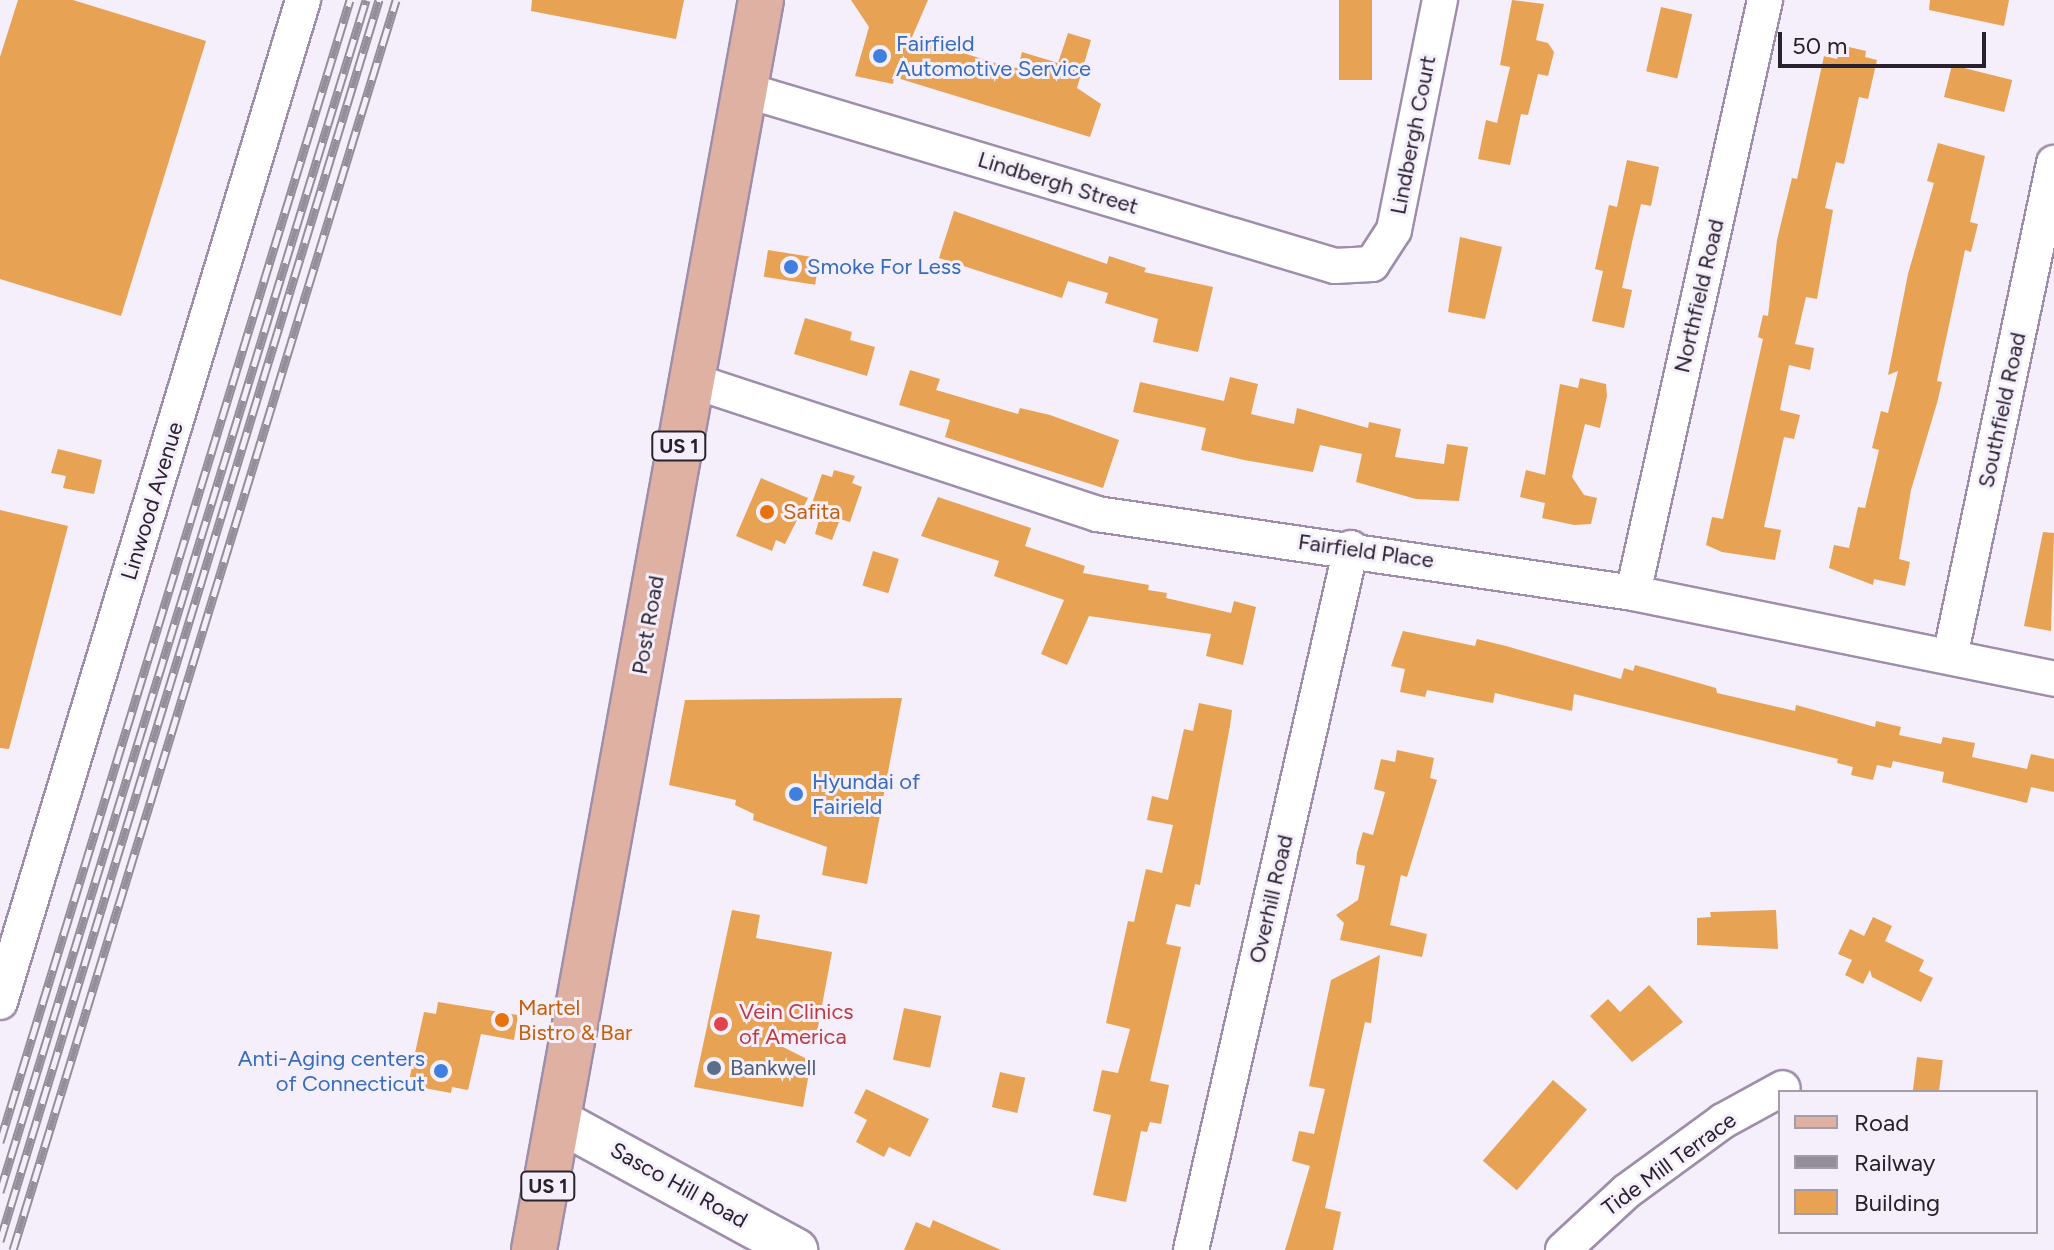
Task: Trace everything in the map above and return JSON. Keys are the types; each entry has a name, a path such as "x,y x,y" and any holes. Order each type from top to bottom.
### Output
{"main road":[{"name":"Post Road","path":"534,1250 561,1122 690,380 761,0"}],"street":[{"name":"Linwood Avenue","path":"0,1002 303,0"},
{"name":"Lindbergh Court","path":"1372,264 1394,230 1440,0"},
{"name":"Northfield Road","path":"1633,593 1765,0"},
{"name":"Lindbergh Street","path":"745,90 1335,266 1372,264"},
{"name":"Southfield Road","path":"1950,657 2054,163"},
{"name":"Fairfield Place","path":"690,380 1097,514 1351,548 1633,593 2054,679"},
{"name":"Overhill Road","path":"1191,1250 1351,548"},
{"name":"Tide Mill Terrace","path":"1779,1090 1783,1088"},
{"name":"Tide Mill Terrace","path":"1563,1250 1639,1182 1723,1121 1778,1091"},
{"name":"Sasco Hill Road","path":"561,1122 796,1250"}],"building":[{"path":"18,0 73,0 206,41 121,316 0,279 0,57"},
{"path":"532,0 684,0 676,39 531,11"},
{"path":"851,0 928,0 912,37 1008,67 1018,68 1022,52 1058,63 1068,33 1091,40 1077,88 1101,104 1090,137 894,77 893,84 855,76 869,27"},
{"path":"1339,0 1372,0 1372,80 1339,80"},
{"path":"1512,0 1544,4 1536,40 1548,43 1554,52 1548,76 1538,74 1528,115 1521,114 1510,165 1478,159 1486,120 1497,123 1510,67 1500,65"},
{"path":"1930,0 2009,0 2004,26 1929,10"},
{"path":"1661,7 1692,14 1677,79 1646,71"},
{"path":"1840,45 1866,51 1865,57 1877,60 1868,99 1859,97 1844,164 1836,162 1825,208 1833,210 1817,299 1806,297 1795,344 1814,348 1810,370 1789,365 1780,410 1800,415 1794,439 1784,437 1764,527 1781,530 1775,560 1722,552 1706,545 1712,517 1723,519 1763,339 1758,337 1763,315 1768,316 1777,240 1792,178 1797,179 1824,56 1837,59"},
{"path":"1952,65 2012,80 2004,112 1944,97"},
{"path":"1938,143 1985,156 1970,222 1978,224 1971,252 1965,250 1937,381 1942,382 1911,490 1899,559 1910,562 1905,586 1874,579 1873,585 1829,568 1834,545 1849,548 1858,507 1865,508 1879,450 1872,448 1881,411 1888,413 1898,371 1888,375 1908,274 1934,183 1927,181"},
{"path":"1627,160 1659,167 1651,206 1641,204 1622,288 1632,290 1624,328 1592,321 1603,271 1595,269 1609,205 1617,207"},
{"path":"954,211 1107,264 1109,256 1146,268 1144,272 1213,287 1198,352 1153,342 1158,319 1105,303 1108,293 1068,281 1062,298 939,258"},
{"path":"1460,237 1502,247 1485,319 1448,312"},
{"name":"Smoke For Less","path":"768,250 819,258 815,285 764,277"},
{"path":"805,318 852,332 850,340 875,347 867,376 794,354"},
{"path":"910,370 940,379 936,390 1018,414 1020,408 1050,415 1119,440 1103,488 945,437 950,420 899,405"},
{"path":"1230,377 1258,384 1251,414 1294,424 1297,408 1368,428 1369,422 1401,429 1395,457 1444,464 1447,444 1468,447 1459,501 1416,499 1356,482 1362,454 1320,445 1313,472 1244,460 1201,450 1206,428 1133,412 1140,382 1224,401"},
{"path":"1580,378 1606,384 1607,396 1600,428 1585,424 1572,477 1584,495 1597,498 1591,524 1574,525 1542,518 1545,503 1520,497 1526,470 1545,475 1560,384 1578,388"},
{"path":"58,449 102,460 94,494 63,488 66,476 51,473"},
{"path":"834,470 855,476 852,483 862,487 850,522 840,519 832,540 815,534 821,513 810,509 822,474 832,477"},
{"name":"Safita","path":"761,478 808,498 785,544 776,540 772,551 736,536"},
{"path":"938,497 1031,528 1025,546 1085,566 1083,573 1149,585 1148,590 1167,593 1166,598 1231,613 1234,601 1256,607 1243,665 1206,656 1211,634 1089,616 1067,665 1041,654 1064,600 994,576 999,561 921,536"},
{"path":"0,510 68,526 9,749 0,748"},
{"path":"2043,532 2054,533 2051,631 2024,626"},
{"path":"873,551 899,559 888,593 862,585"},
{"path":"1403,631 1475,646 1477,639 1621,679 1624,668 1633,671 1635,665 1716,688 1717,693 1795,711 1796,705 1875,727 1876,721 1901,727 1899,735 1941,744 1943,737 1975,743 1972,757 2027,769 2031,754 2054,759 2054,792 2031,787 2027,803 1942,782 1944,772 1893,761 1891,768 1877,765 1873,780 1851,775 1853,767 1837,763 1838,759 1574,694 1572,711 1495,693 1493,703 1427,690 1425,697 1400,692 1405,669 1391,666"},
{"name":"Hyundai of Fairield","path":"902,698 867,884 822,875 827,847 753,820 754,814 735,805 736,800 669,785 685,700"},
{"path":"1199,703 1232,710 1230,726 1200,885 1195,884 1190,907 1176,904 1166,944 1181,947 1150,1081 1169,1085 1161,1124 1150,1122 1147,1132 1141,1131 1126,1202 1093,1195 1111,1115 1093,1111 1102,1070 1118,1073 1130,1029 1106,1023 1128,921 1134,922 1146,869 1162,873 1173,825 1147,820 1152,796 1168,800 1184,729 1193,731"},
{"path":"1397,750 1434,758 1430,778 1437,780 1407,877 1401,875 1390,925 1427,934 1422,957 1340,940 1344,923 1336,915 1358,900 1365,866 1356,864 1357,853 1363,832 1373,835 1385,792 1374,789 1381,759 1395,762"},
{"path":"732,910 760,915 756,938 832,952 815,1043 769,1033 767,1039 811,1061 803,1107 694,1087"},
{"path":"1776,910 1778,949 1697,945 1697,918 1711,917 1710,912"},
{"path":"1873,917 1892,926 1885,941 1924,960 1919,971 1933,978 1921,1002 1872,977 1870,970 1863,984 1845,975 1852,960 1838,954 1850,929 1864,936"},
{"path":"1380,955 1371,1023 1365,1022 1325,1208 1341,1212 1333,1250 1285,1250 1310,1166 1292,1161 1299,1131 1314,1134 1325,1089 1309,1086 1331,980"},
{"path":"1649,985 1683,1022 1632,1062 1590,1016 1608,999 1620,1012"},
{"path":"438,1002 518,1015 514,1040 481,1034 468,1090 452,1087 451,1093 408,1085 424,1012 436,1014"},
{"path":"904,1008 941,1016 930,1068 893,1060"},
{"path":"1917,1057 1943,1060 1939,1090 1913,1090"},
{"path":"1000,1072 1025,1078 1017,1113 992,1107"},
{"path":"1553,1080 1587,1110 1517,1190 1483,1161"},
{"path":"866,1089 929,1119 910,1157 889,1147 884,1157 856,1142 867,1120 854,1113"},
{"path":"933,1220 1001,1250 904,1250 916,1222 930,1228"}],"railway":[{"path":"0,1142 350,0"},
{"path":"0,1192 366,0"},
{"path":"0,1241 379,0"},
{"path":"13,1250 396,0"}],"place":[{"name":"Fairfield Automotive Service","path":"880,56"},
{"name":"Smoke For Less","path":"791,267"},
{"name":"Safita","path":"767,512"},
{"name":"Hyundai of Fairield","path":"796,794"},
{"name":"Martel Bistro & Bar","path":"502,1020"},
{"name":"Vein Clinics of America","path":"721,1024"},
{"name":"Bankwell","path":"714,1068"},
{"name":"Anti-Aging centers of Connecticut","path":"441,1071"}]}
